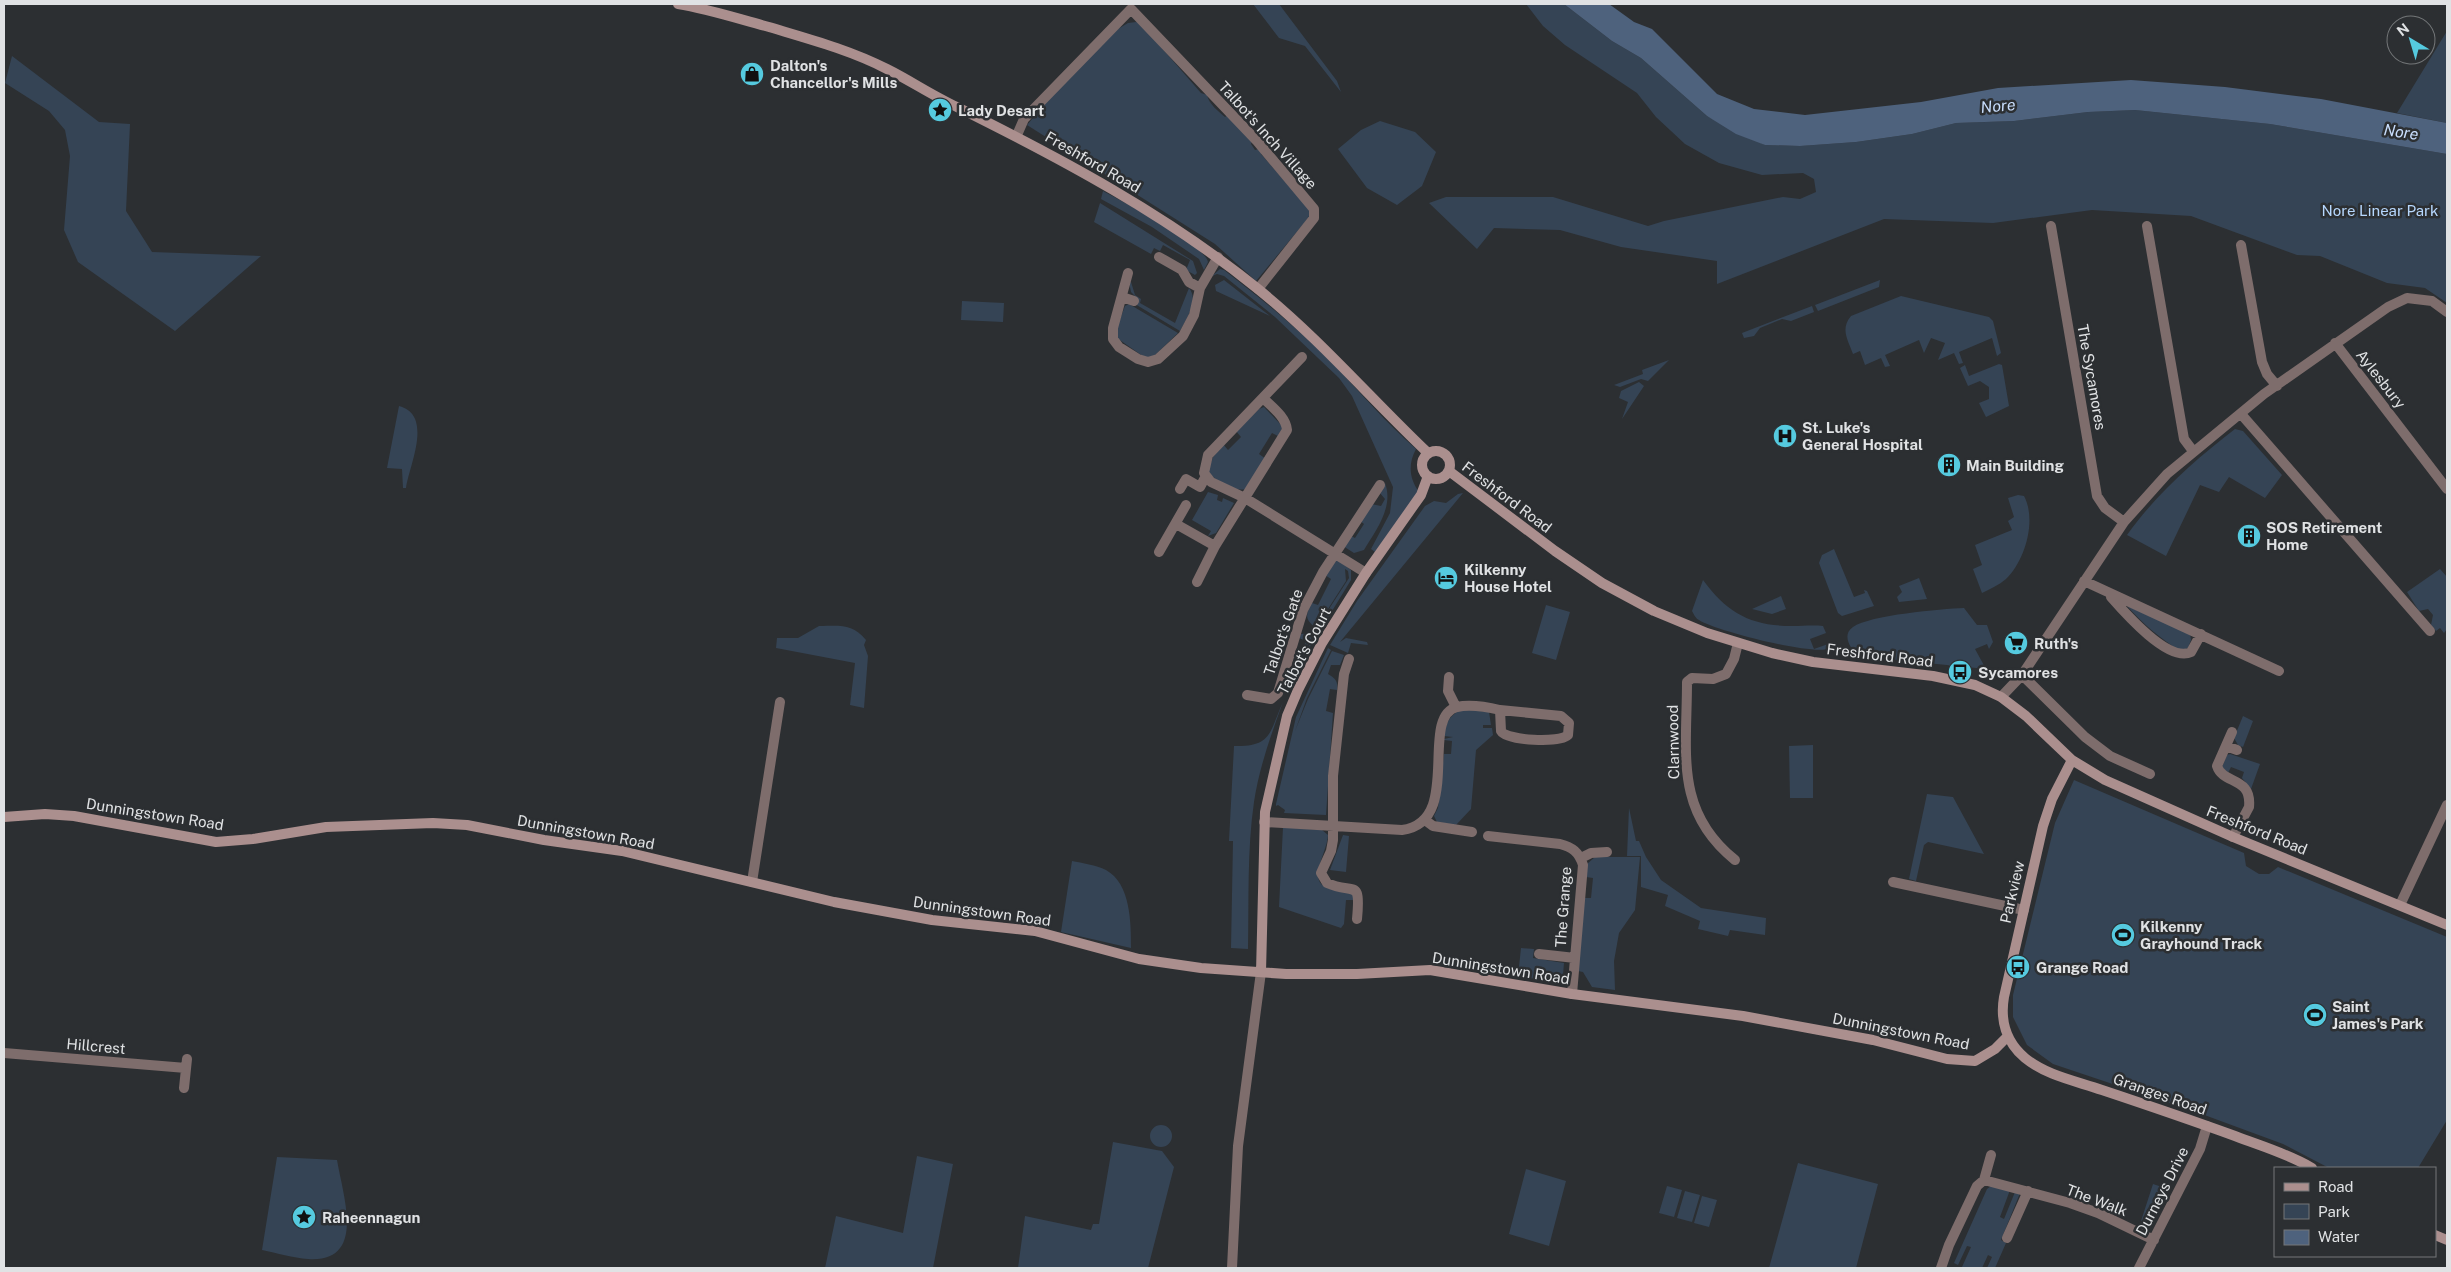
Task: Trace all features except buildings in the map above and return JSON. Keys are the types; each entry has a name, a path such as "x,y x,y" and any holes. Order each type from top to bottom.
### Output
{"street":[{"name":"Freshford Road","path":"678,4 731,16 849,52 887,69 954,106 1017,135 1167,222 1218,257 1308,332 1374,401 1428,453 1438,451 1447,455 1450,462 1449,471 1438,479 1428,476"},
{"name":"Talbot's Inch Village","path":"1017,135 1024,119 1058,82 1102,42 1132,5 1257,141 1314,209 1314,218 1258,289"},
{"name":"The Sycamores","path":"2051,226 2097,496 2105,508 2124,522"},
{"path":"2147,226 2184,439 2193,451"},
{"path":"2241,245 2262,362 2267,374 2277,386"},
{"path":"1159,257 1182,270 1189,282 1200,288"},
{"path":"1128,273 1113,328 1113,339 1119,347 1138,359 1148,362 1158,359 1183,336 1194,315 1200,288 1218,257"},
{"path":"1122,297 1134,301"},
{"path":"2335,343 2388,307 2408,298 2432,301 2447,312"},
{"name":"Aylesbury","path":"2241,414 2335,343 2447,489"},
{"path":"1302,357 1208,455 1204,469 1206,476 1211,482 1245,498 1335,552 1366,573"},
{"path":"1197,582 1215,546 1287,430 1283,419 1262,398"},
{"path":"2002,697 2022,675 2124,522 2167,474 2241,414 2424,617 2430,631"},
{"path":"1428,453 1422,465 1428,476"},
{"name":"Freshford Road","path":"1449,471 1524,529 1602,583 1654,611 1707,633 1738,643 1813,662 1956,680 1975,685 2002,697 2026,716 2072,760 2134,794 2447,925"},
{"path":"1180,489 1186,479 1200,487 1206,476"},
{"name":"Talbot's Court","path":"1261,972 1264,822 1274,766 1288,716 1298,690 1322,643 1366,573 1421,495 1428,476"},
{"name":"Talbot's Gate","path":"1247,695 1271,699 1278,693 1304,610 1335,552 1380,484"},
{"path":"1160,552 1186,505"},
{"path":"1176,524 1215,546"},
{"path":"2084,581 2279,671"},
{"path":"2109,594 2144,631 2162,645 2180,654 2191,652 2201,634"},
{"name":"Clarnwood","path":"1735,860 1718,846 1698,818 1690,797 1687,682 1692,678 1713,679 1726,674 1734,659 1738,643"},
{"path":"1349,659 1340,673 1333,776 1331,851 1321,873 1327,883 1333,886 1347,886 1356,892 1359,899 1357,920"},
{"path":"2022,675 2091,742 2110,756 2150,774"},
{"path":"1449,676 1448,691 1456,707"},
{"path":"752,882 780,702"},
{"path":"1264,822 1333,827 1410,829 1425,820 1433,807 1438,778 1440,730 1448,713 1456,707 1485,706 1500,710 1561,716 1569,723 1568,735 1560,740 1508,738 1501,731 1500,710"},
{"path":"2232,732 2216,766 2218,771 2246,789 2250,801 2233,837"},
{"path":"2226,746 2238,750"},
{"name":"Parkview","path":"2008,1036 2002,1011 2043,826 2052,800 2072,760"},
{"path":"2400,905 2447,805"},
{"name":"Dunningstown Road","path":"4,817 45,814 74,816 216,842 253,839 326,827 433,823 468,825 544,840 622,851 834,902 932,920 1034,931 1139,959 1202,968 1261,972 1357,974 1430,970 1572,994 1743,1016 1873,1040 1947,1059 1975,1061 1995,1049 2008,1036"},
{"path":"1425,820 1433,826 1468,829"},
{"name":"The Grange","path":"1488,836 1570,846 1581,858 1572,994"},
{"name":"The Grange","path":"1581,858 1591,853 1608,852"},
{"path":"1893,882 2024,910"},
{"name":"The Grange","path":"1539,954 1575,958"},
{"path":"1232,1268 1238,1146 1261,972"},
{"name":"Granges Road","path":"2008,1036 2025,1058 2057,1076 2207,1126 2294,1158 2310,1167"},
{"name":"Hillcrest","path":"4,1053 187,1064 184,1088"},
{"name":"Durneys Drive","path":"2139,1268 2200,1149 2207,1126"},
{"path":"1945,1267 1950,1245 1977,1186 1984,1180 1991,1155"},
{"name":"The Walk","path":"1984,1180 2098,1214 2154,1240"},
{"path":"2006,1238 2028,1192"}],"green space":[{"path":"1253,4 1279,4 1337,81 1341,92 1305,46 1279,38"},
{"name":"Nore Linear Park","path":"1526,4 1564,4 1612,41 1641,58 1707,116 1765,145 1800,146 1856,142 1912,134 1956,123 2014,121 2088,112 2135,110 2270,124 2447,154 2447,303 2425,288 2387,283 2320,256 2297,255 2191,216 2092,210 1993,223 1884,219 1717,284 1717,261 1621,247 1560,230 1494,228 1477,249 1429,203 1446,197 1553,197 1648,226 1664,221 1783,197 1800,199 1816,192 1814,179 1803,173 1762,175 1719,163 1685,144 1656,117 1637,93 1565,45 1543,26"},
{"path":"1128,23 1140,23 1201,93 1207,95 1214,107 1225,117 1228,115 1252,141 1251,144 1255,150 1259,149 1262,152 1261,154 1310,210 1310,215 1305,222 1256,281 1215,244 1027,125 1071,73 1118,29"},
{"path":"2447,31 2447,123 2397,113 2426,65 2436,65 2436,49"},
{"path":"12,56 99,122 130,124 126,211 152,252 261,256 175,331 78,262 64,230 70,156 65,130 49,111 5,83"},
{"path":"1380,121 1415,132 1436,152 1422,186 1397,205 1367,188 1338,149 1361,130"},
{"path":"1103,191 1162,224 1193,245 1203,254 1208,262 1204,270 1199,259 1152,227 1101,199"},
{"path":"1100,203 1193,261 1197,273 1195,275 1186,270 1190,260 1163,245 1160,251 1154,248 1151,254 1094,222"},
{"path":"1220,269 1224,270 1253,293 1308,340 1416,449 1413,455 1411,471 1413,481 1419,492 1375,552 1371,549 1390,513 1393,487 1352,396 1339,378 1275,317 1224,276 1217,274 1212,276"},
{"path":"1224,280 1270,316 1216,291 1215,285"},
{"path":"1880,280 1879,287 1818,311 1815,305"},
{"path":"1129,282 1131,282 1135,295 1141,299 1140,303 1175,323 1189,288 1193,298 1192,303 1189,315 1180,331 1135,304 1138,299 1131,292"},
{"path":"1901,296 1989,317 1993,321 2001,353 1997,356 1992,338 1959,352 1963,363 1959,364 1954,353 1938,360 1945,343 1931,338 1924,353 1919,340 1885,355 1890,366 1885,367 1881,358 1865,365 1860,351 1853,354 1849,344 1845,330 1848,321 1851,316"},
{"path":"962,301 1004,303 1003,322 961,320"},
{"path":"1129,304 1178,333 1153,357 1144,357 1117,338 1116,330 1125,306"},
{"path":"1812,306 1814,312 1791,321 1782,319 1760,328 1754,336 1744,338 1742,333"},
{"path":"1669,360 1648,381 1641,379 1620,387 1614,385 1643,374 1642,370"},
{"path":"1999,364 2002,365 2009,406 1986,417 1979,403 1989,399 1989,387 1980,381 1968,386 1960,368 1965,365 1969,376"},
{"path":"1639,382 1644,386 1622,419 1628,402 1619,398 1621,391"},
{"path":"399,406 409,411 415,420 417,430 417,442 406,488 403,488 402,469 387,468"},
{"path":"1264,407 1283,427 1278,436 1272,433 1259,454 1266,459 1246,489 1236,489 1225,485 1208,471 1213,457 1223,444 1228,450 1241,437 1236,431 1259,409"},
{"path":"2235,429 2243,431 2282,475 2265,498 2229,477 2219,492 2200,485 2166,556 2127,535 2151,505 2177,478"},
{"path":"1385,483 1387,501 1382,518 1364,550 1354,553 1343,546 1349,535 1355,538 1364,524 1359,520 1371,504 1381,506 1385,499 1379,492"},
{"path":"1208,492 1218,495 1217,500 1222,502 1223,498 1234,503 1216,533 1208,536 1211,531 1192,520"},
{"path":"1463,493 1340,642 1346,638 1367,642 1368,645 1351,643 1348,653 1330,645 1357,601 1425,506 1434,501 1446,503 1458,494"},
{"path":"2018,495 2024,496 2028,506 2029,517 2027,540 2019,562 2006,579 1982,593 1973,569 1982,565 1975,545 2012,530 2008,521 2014,517 2008,498"},
{"path":"1834,549 1854,597 1865,593 1864,590 1867,591 1874,606 1842,616 1838,613 1819,563 1822,555"},
{"path":"1336,561 1340,561 1351,570 1351,580 1302,660 1318,626 1349,578 1348,571 1345,569 1346,581 1317,626 1301,660 1293,657 1296,649 1302,651 1306,641 1299,638 1301,634 1312,633 1315,627 1309,621 1307,613 1312,603 1318,605 1331,579 1325,575"},
{"path":"2440,569 2447,577 2447,629 2444,633 2440,628 2436,631 2431,625 2433,615 2428,609 2419,611 2407,592"},
{"path":"1919,578 1927,599 1899,602 1897,597 1902,592 1899,586"},
{"path":"1703,580 1721,601 1731,609 1752,620 1777,625 1823,626 1826,633 1810,639 1814,649 1831,643 1830,648 1821,650 1787,646 1743,636 1699,620 1692,611"},
{"path":"1781,596 1786,609 1772,614 1752,609"},
{"path":"1546,605 1570,612 1556,660 1532,653"},
{"path":"2127,606 2190,633 2191,640 2188,648 2180,651 2146,625"},
{"path":"1964,608 1977,625 1987,625 1993,642 1989,649 1987,644 1975,649 1986,669 1858,656 1848,642 1849,630 1874,619 1906,613"},
{"path":"819,626 851,628 866,640 864,645 868,656 864,708 850,705 855,663 776,648 777,638 798,638"},
{"path":"1328,648 1331,650 1307,698 1295,731 1308,699 1332,651 1344,655 1340,665 1331,665 1328,674 1336,680 1337,690 1330,689 1326,711 1333,713 1326,815 1284,813 1285,810 1278,805 1276,806 1276,804 1296,717"},
{"path":"1283,702 1262,764 1254,802 1249,857 1248,949 1231,948 1233,841 1229,841 1234,746 1246,746 1263,741 1268,736"},
{"path":"1461,709 1489,712 1491,725 1483,725 1483,728 1492,728 1493,735 1476,750 1471,809 1456,825 1437,822 1434,816 1438,808 1444,754 1451,754 1452,741 1444,739 1453,737 1444,736 1446,727 1451,717"},
{"path":"2243,716 2253,721 2243,747 2238,745 2234,738"},
{"path":"1813,745 1813,798 1790,798 1789,746"},
{"path":"2230,754 2260,764 2251,789 2242,778 2244,772 2231,767 2228,773 2222,767 2227,755"},
{"path":"2074,780 2244,853 2246,866 2259,874 2269,874 2278,867 2447,937 2447,1120 2419,1167 2327,1167 2283,1144 2199,1113 2053,1064 2027,1045 2013,1017 2013,995 2055,823"},
{"path":"1927,794 1953,797 1984,854 1928,842 1924,845 1916,881 1909,879"},
{"path":"1629,808 1636,841 1639,841 1646,857 1661,880 1701,908 1766,918 1765,935 1730,930 1728,936 1698,929 1700,921 1665,906 1668,895 1641,887 1641,856 1627,856"},
{"path":"1283,827 1322,830 1328,835 1320,863 1318,877 1320,882 1327,887 1352,892 1354,900 1346,900 1344,924 1341,928 1279,907"},
{"path":"1343,835 1349,836 1346,872 1330,870"},
{"path":"1595,857 1640,857 1635,910 1619,933 1614,961 1615,990 1592,987 1583,972 1578,971 1584,898 1591,898 1593,878 1586,877 1587,864"},
{"path":"1072,861 1093,865 1106,870 1114,876 1125,894 1128,905 1131,948 1061,932"},
{"path":"1521,948 1534,949 1533,958 1564,963 1563,975 1557,975 1553,982 1518,976"},
{"path":"1161,1125 1169,1128 1172,1136 1169,1144 1161,1147 1153,1144 1150,1136 1153,1128"},
{"path":"1113,1142 1162,1151 1174,1167 1148,1268 1018,1268 1025,1216 1091,1230 1093,1224 1099,1224"},
{"path":"917,1156 953,1164 933,1268 825,1268 836,1216 903,1233"},
{"path":"277,1157 337,1160 347,1224 345,1239 338,1250 326,1257 308,1259 262,1250"},
{"path":"1798,1163 1878,1184 1856,1268 1769,1268"},
{"path":"1526,1169 1566,1181 1549,1246 1509,1234"},
{"path":"2153,1184 2168,1189 2162,1204 2155,1201 2152,1209 2155,1210 2157,1204 2161,1206 2154,1223 2141,1221"},
{"path":"1667,1186 1682,1190 1674,1217 1659,1213"},
{"path":"1991,1186 2010,1190 2000,1217 2004,1219 2015,1192 2020,1193 2001,1240 2006,1243 1995,1268 1987,1268 1992,1257 1988,1255 1982,1268 1962,1267 1971,1247 1967,1246 1958,1265 1954,1263 1987,1189"},
{"path":"1685,1191 1700,1195 1692,1222 1677,1218"},
{"path":"1702,1196 1717,1200 1709,1227 1694,1223"}],"water":[{"name":"Nore","path":"1564,4 1609,4 1634,22 1652,29 1717,94 1754,109 1805,115 1921,102 1998,88 2131,80 2225,87 2321,99 2447,123 2447,154 2270,124 2135,110 2088,112 2014,121 1956,123 1912,134 1856,142 1800,146 1765,145 1736,134 1707,116 1641,58 1612,41"}],"place":[{"name":"Dalton's Chancellor's Mills","path":"752,74"},
{"name":"Lady Desart","path":"940,110"},
{"name":"St. Luke's General Hospital","path":"1785,436"},
{"name":"Main Building","path":"1949,465"},
{"name":"SOS Retirement Home","path":"2249,536"},
{"name":"Kilkenny House Hotel","path":"1446,578"},
{"name":"Ruth's","path":"2016,643"},
{"name":"Sycamores","path":"1960,672"},
{"name":"Kilkenny Grayhound Track","path":"2123,935"},
{"name":"Grange Road","path":"2018,967"},
{"name":"Saint James's Park","path":"2315,1015"},
{"name":"Raheennagun","path":"304,1217"}]}
